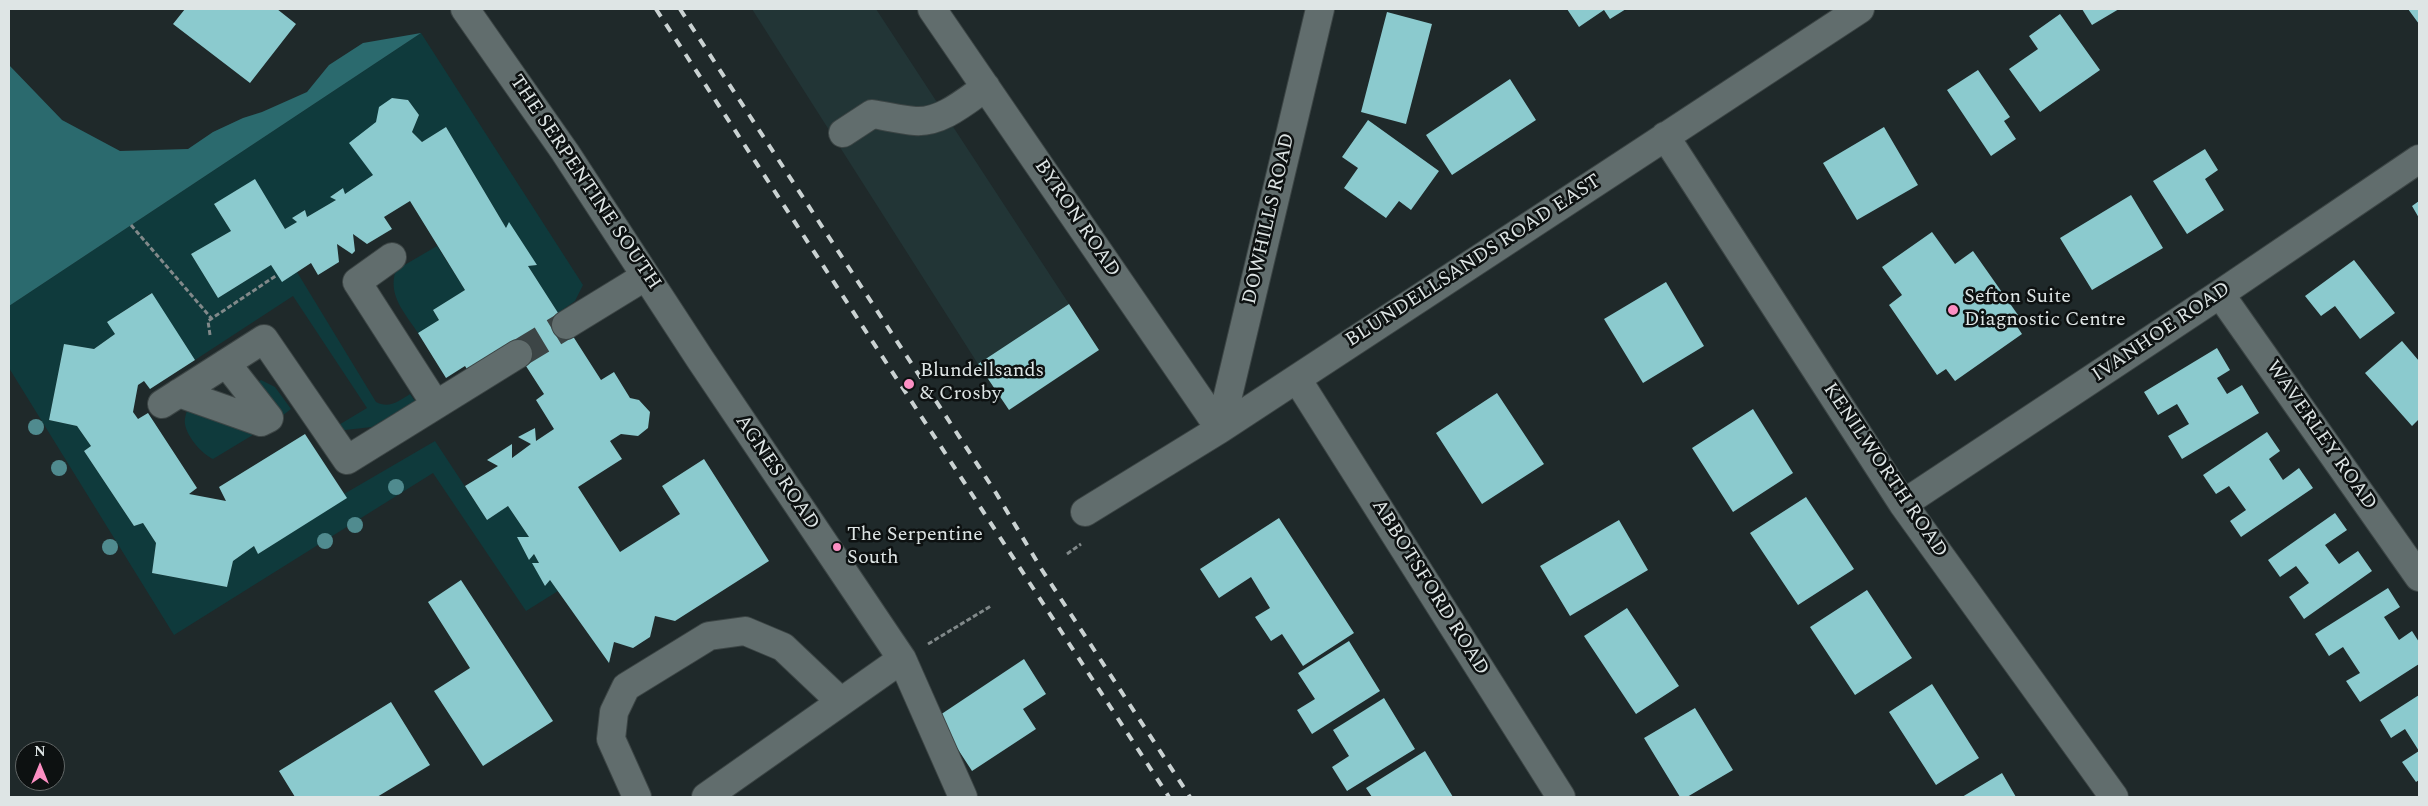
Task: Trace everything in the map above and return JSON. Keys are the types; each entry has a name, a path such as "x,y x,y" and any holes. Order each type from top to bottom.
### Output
{"street":[{"name":"THE SERPENTINE SOUTH","path":"465,9 565,152 700,360"},
{"name":"BYRON ROAD","path":"932,9 1220,429"},
{"name":"BLUNDELLSANDS ROAD EAST","path":"1085,512 1220,429 1860,9"},
{"name":"DOWHILLS ROAD","path":"1220,429 1319,10"},
{"path":"843,133 872,114 916,121 936,117 958,107 986,87"},
{"name":"KENILWORTH ROAD","path":"1665,136 1903,504 2114,797"},
{"name":"IVANHOE ROAD","path":"1903,504 2220,294 2419,159"},
{"path":"392,257 357,282 436,405"},
{"path":"566,325 646,276"},
{"name":"WAVERLEY ROAD","path":"2220,294 2419,577"},
{"path":"220,367 269,418 261,422 170,399 220,367 264,339 347,460 518,354"},
{"name":"AGNES ROAD","path":"700,360 902,659 963,797"},
{"name":"ABBOTSFORD ROAD","path":"1297,379 1561,797"},
{"path":"637,797 612,739 614,712 626,687 708,636 744,631 783,647 841,702"},
{"path":"706,797 902,659"}],"path":[{"path":"131,225 212,319"},
{"path":"220,367 208,321 277,275"},
{"path":"902,659 991,606"}],"shaded area":[{"path":"752,9 876,9 1069,304 978,364"},
{"path":"421,33 583,285 575,301 558,313 528,266 537,265 506,228 446,127 422,142 412,132 419,115 408,100 392,98 373,175 345,194 342,188 330,197 336,200 307,217 305,210 292,218 297,222 285,229 255,180 214,204 231,231 191,254 218,298 271,265 282,281 297,272 376,402 385,405 390,404 410,394 415,401 372,427 327,432 367,408 293,296 195,360 151,293 107,322 115,334 94,349 64,344 49,420 77,426 91,446 84,451 134,526 143,523 156,543 152,573 227,587 233,561 254,546 258,554 346,498 344,494 435,441 487,520 508,506 529,537 517,537 529,559 534,554 539,563 533,563 545,586 550,580 558,591 526,611 433,473 174,635 9,368 9,306"},
{"path":"421,33 9,306 9,65 62,120 120,151 188,149 213,132 307,92 329,65 363,43"},
{"path":"437,246 465,290 433,310 439,320 418,333 399,303 394,288 394,279 396,270"},
{"path":"261,380 275,387 291,409 278,419 257,383"},
{"path":"190,404 261,430 213,459 204,453 186,429 185,419"}],"building":[{"path":"185,9 277,9 296,24 250,83 173,24"},
{"path":"1567,9 1626,9 1610,19 1604,10 1579,27"},
{"path":"2082,9 2119,9 2092,25"},
{"path":"2408,9 2419,9 2419,24"},
{"path":"1387,12 1432,24 1406,124 1361,112"},
{"path":"2060,14 2100,70 2040,112 2009,69 2038,49 2029,36"},
{"path":"1978,70 2010,117 2004,121 2016,139 1991,156 1947,90"},
{"path":"1510,79 1536,120 1452,175 1426,135"},
{"path":"392,98 408,100 419,115 412,132 422,142 446,127 506,228 509,222 537,265 528,266 601,380 614,372 630,398 639,400 650,412 648,428 638,436 621,434 610,441 622,459 578,487 620,552 680,514 662,486 704,459 769,561 675,621 655,616 650,637 633,648 614,642 609,663 550,580 545,586 532,563 539,563 534,554 529,560 517,537 529,537 508,506 487,520 465,486 498,466 487,460 512,444 512,458 531,444 518,437 535,428 536,441 554,429 536,400 544,394 515,349 472,377 465,366 446,378 418,333 439,320 433,310 465,290 410,201 384,217 392,229 367,244 353,234 355,251 352,254 337,244 339,262 318,275 311,263 282,282 271,265 218,298 191,254 231,231 214,204 255,179 285,229 297,222 292,218 305,210 307,217 336,200 330,197 343,188 345,194 373,175 349,143 376,122 379,107"},
{"path":"1368,120 1439,171 1411,210 1399,201 1386,218 1344,188 1358,168 1342,157"},
{"path":"1884,127 1918,185 1857,220 1823,163"},
{"path":"2205,149 2218,170 2205,179 2224,210 2187,234 2153,181"},
{"path":"2131,195 2163,248 2092,290 2060,238"},
{"path":"2419,201 2419,218 2412,206"},
{"name":"Sefton Suite Diagnostic Centre","path":"1932,232 1955,264 1973,251 2018,315 2012,319 2022,334 1955,381 1946,369 1937,375 1889,305 1902,295 1882,267"},
{"path":"2354,260 2395,313 2360,339 2335,306 2321,316 2305,296"},
{"path":"1666,282 1704,346 1643,383 1604,319"},
{"path":"152,293 195,360 150,389 144,381 138,385 133,412 138,419 148,413 197,488 189,494 226,501 219,487 305,434 347,498 258,554 254,546 233,561 227,587 152,573 156,543 143,523 134,526 84,451 91,446 77,426 49,420 64,344 94,349 115,334 107,322"},
{"path":"1069,304 1099,350 1009,410 978,364"},
{"path":"2402,341 2419,361 2419,419 2412,426 2365,373"},
{"path":"2217,348 2230,370 2217,378 2227,394 2242,385 2259,413 2182,459 2168,436 2189,424 2177,404 2158,415 2144,392"},
{"path":"1497,393 1544,464 1482,504 1436,433"},
{"path":"1753,409 1793,473 1733,512 1692,448"},
{"path":"2267,432 2280,451 2269,459 2283,480 2299,468 2313,488 2241,537 2230,521 2246,510 2229,486 2216,494 2203,475"},
{"path":"1806,497 1854,569 1798,605 1750,533"},
{"path":"2335,513 2347,530 2325,545 2339,564 2358,551 2372,571 2304,619 2289,597 2309,583 2296,566 2280,577 2268,560"},
{"path":"1279,518 1354,633 1303,666 1282,634 1271,641 1255,617 1270,608 1251,577 1219,598 1200,569"},
{"path":"1619,520 1648,570 1570,616 1540,566"},
{"path":"461,580 553,721 483,766 434,691 470,668 428,602"},
{"path":"2388,588 2400,607 2384,617 2399,640 2412,631 2419,642 2419,664 2360,702 2346,681 2360,673 2343,647 2329,656 2315,634"},
{"path":"1867,590 1912,658 1855,695 1810,627"},
{"path":"1627,608 1679,686 1636,714 1584,636"},
{"path":"1349,641 1380,691 1312,734 1297,710 1315,699 1298,673"},
{"path":"1024,659 1046,694 1023,709 1036,729 972,771 937,717"},
{"path":"1932,684 1979,758 1936,785 1889,712"},
{"path":"2419,695 2419,751 2405,729 2391,738 2380,720"},
{"path":"1384,698 1415,749 1347,791 1332,767 1349,756 1333,730"},
{"path":"391,702 430,765 377,797 295,797 279,771"},
{"path":"1695,708 1733,770 1687,797 1680,797 1644,738"},
{"path":"1425,751 1453,797 1372,797 1366,788"},
{"path":"2419,751 2419,780 2416,782 2402,762"},
{"path":"2002,773 2016,797 1962,797"}],"tunnel":[{"path":"518,354 566,325"}],"railway":[{"path":"656,9 1169,797"},
{"path":"680,9 996,493 1042,570 1190,797"}],"place":[{"name":"Sefton Suite Diagnostic Centre","path":"1953,310"},
{"name":"Blundellsands & Crosby","path":"909,384"},
{"name":"The Serpentine South","path":"837,547"}]}
